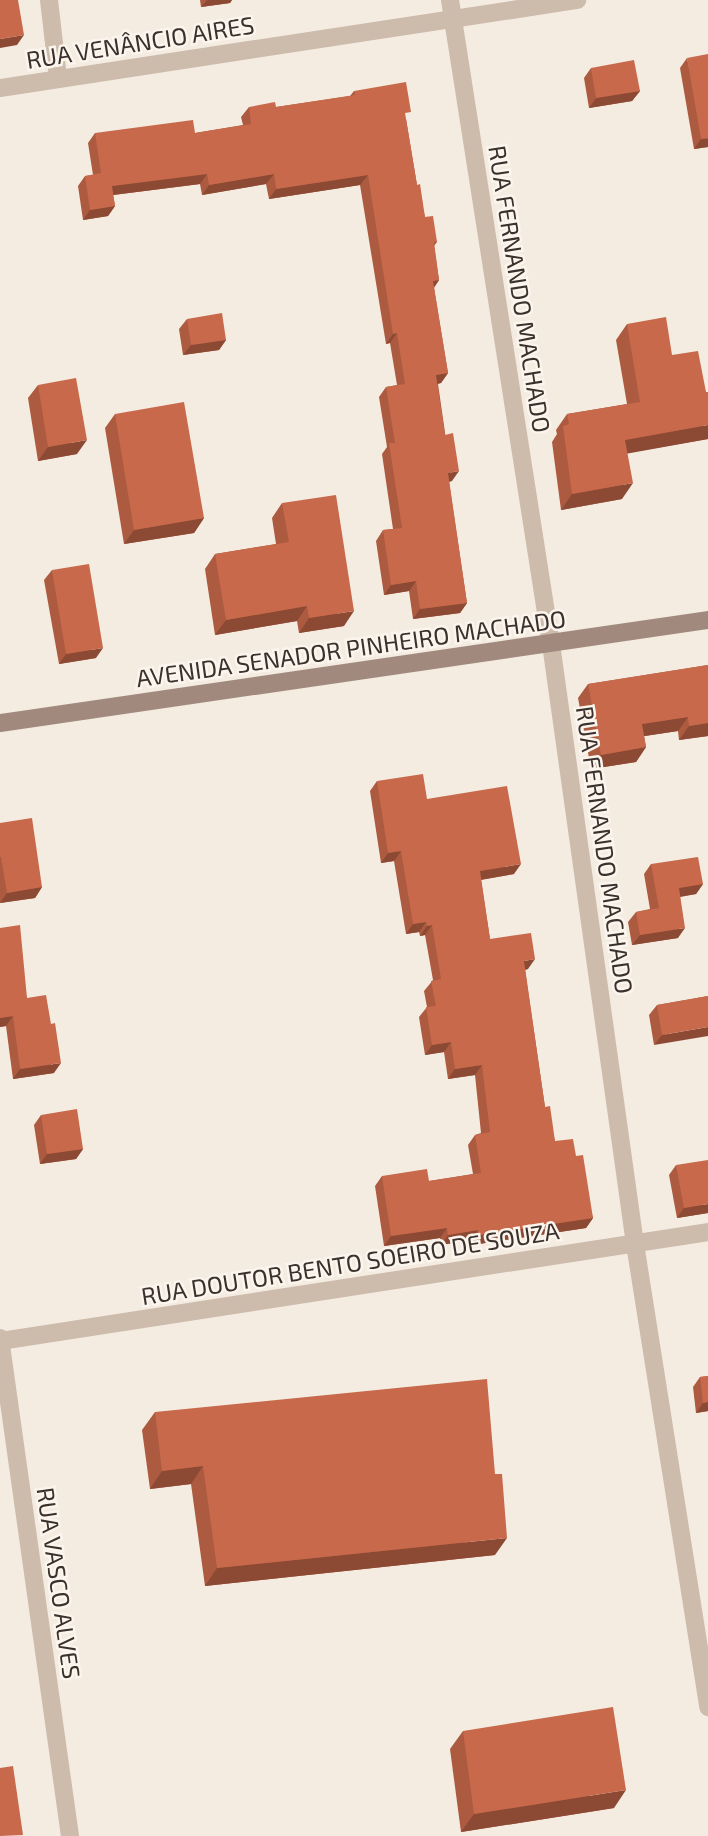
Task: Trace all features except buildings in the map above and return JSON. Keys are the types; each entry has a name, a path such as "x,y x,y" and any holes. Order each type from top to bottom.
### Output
{"main road":[{"name":"AVENIDA SENADOR PINHEIRO MACHADO","path":"0,723 708,620"}],"street":[{"path":"49,0 58,78"},
{"name":"RUA FERNANDO MACHADO","path":"450,0 551,644 635,1244 708,1707"},
{"name":"RUA VENÂNCIO AIRES","path":"0,88 577,0"},
{"name":"RUA DOUTOR BENTO SOEIRO DE SOUZA","path":"0,1340 708,1232"},
{"name":"RUA VASCO ALVES","path":"0,1340 70,1836"}]}
